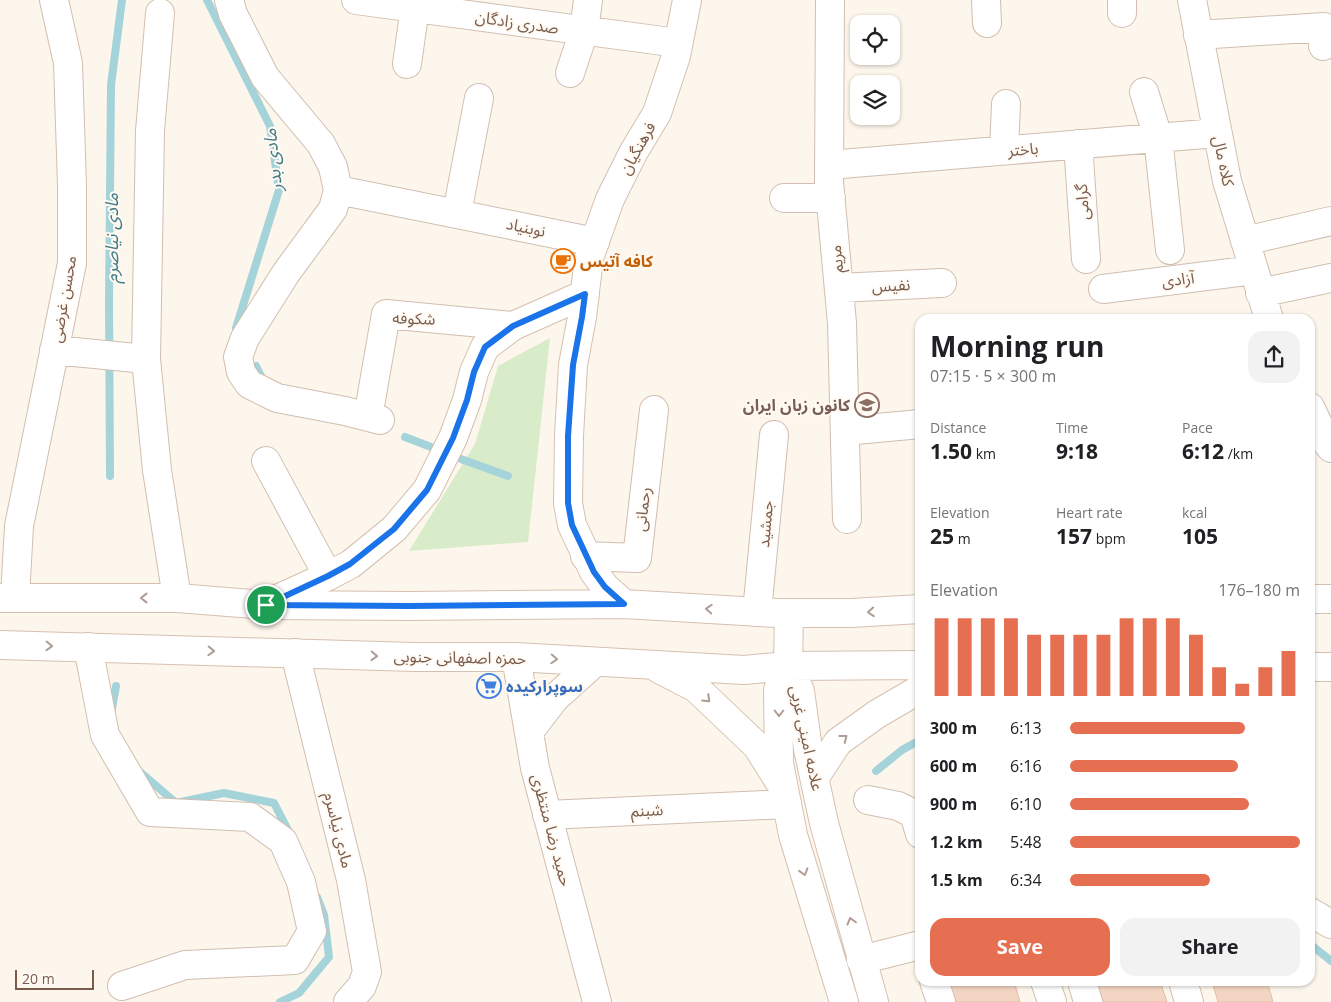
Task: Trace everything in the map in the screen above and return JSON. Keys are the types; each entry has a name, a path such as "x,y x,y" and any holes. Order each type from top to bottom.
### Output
{"street":[{"name":"محسن غرضی","path":"8,597 20,526 72,263 72,186 68,63 54,0"},
{"path":"229,0 233,14 265,77 321,144 333,167 338,190"},
{"name":"صدری زادگان","path":"356,0 416,4 678,44"},
{"path":"570,72 584,31 588,0"},
{"name":"فرهنگیان","path":"624,604 605,587 594,572 572,525 568,503 568,436 573,365 582,317 588,258 610,199 629,160 657,113 676,56 687,0"},
{"name":"مریم","path":"830,0 829,165 842,323 846,431 846,519"},
{"name":"کلاه مال","path":"1192,0 1227,181 1267,314"},
{"path":"407,64 416,4"},
{"path":"160,13 150,131 122,357 157,470 177,598"},
{"path":"1198,35 1324,27 1323,46"},
{"path":"1144,92 1158,137 1170,250"},
{"path":"457,214 479,98"},
{"path":"1004,150 1006,104"},
{"name":"باختر","path":"829,165 1217,132"},
{"name":"گرامی","path":"1078,144 1086,259"},
{"name":"نوبنیاد","path":"338,190 595,242"},
{"name":"شکوفه","path":"338,190 333,208 286,273 245,338 238,356 241,372 249,384 277,398 374,418 386,314 513,326"},
{"path":"784,198 831,198"},
{"path":"1245,241 1331,221"},
{"name":"آزادی","path":"1103,289 1331,278"},
{"name":"نفیس","path":"839,288 942,283"},
{"path":"266,605 350,564 394,529 427,490 453,438 467,400 474,372 485,347 513,326 585,294"},
{"path":"54,350 122,357"},
{"name":"رحمانی","path":"586,556 637,558 654,410"},
{"path":"1315,418 1327,444 1331,448"},
{"path":"846,431 915,424"},
{"name":"جمشید","path":"757,612 774,435"},
{"path":"266,461 328,576"},
{"path":"8,597 177,598 266,605 624,604 789,613 851,613 915,609"},
{"path":"1315,599 1331,599"},
{"path":"788,666 789,613"},
{"name":"حمزه اصفهانی جنوبی","path":"0,645 415,657 516,657 744,670 788,666 915,665"},
{"path":"88,647 105,735 150,812 250,817 283,841 301,882 312,931 295,960 185,965 122,986"},
{"name":"مادی نیاسرم","path":"295,653 351,880 366,972 362,986 348,1002"},
{"name":"حمید رضا منتظری","path":"516,657 535,768 597,1002"},
{"path":"528,732 555,698 595,662"},
{"path":"651,665 696,688 757,746 785,795"},
{"name":"علامه امینی غربی","path":"788,666 800,691 808,749 824,822 874,1002"},
{"name":"علامه امینی غربی","path":"788,666 778,690 779,763 793,835 844,1002"},
{"path":"1315,667 1331,667"},
{"path":"815,777 838,742 877,714 915,692"},
{"name":"شبنم","path":"548,815 746,805 785,795"},
{"path":"868,800 898,806 914,814 915,817"},
{"path":"1315,915 1331,924"},
{"path":"862,960 915,945"},
{"path":"935,986 940,1002"},
{"path":"1047,986 1052,1002"},
{"path":"1083,986 1088,1002"},
{"path":"1185,986 1190,1002"}],"green space":[{"path":"550,338 528,542 409,551 475,444 498,366"}],"building":[{"path":"949,986 1015,986 1020,1002 954,1002"},
{"path":"1099,986 1162,986 1167,1002 1100,1002"},
{"path":"1213,986 1268,986 1273,1002 1218,1002"}],"waterway":[{"name":"مادی نیاصرم","path":"110,476 111,85 122,0"},
{"name":"مادی بدر","path":"207,0 270,126 279,190 236,328"},
{"name":"مادی بدر","path":"256,366 264,382"},
{"name":"مادی بدر","path":"405,437 431,447"},
{"name":"مادی بدر","path":"461,459 508,476"},
{"path":"111,714 116,686"},
{"name":"مادی بدر","path":"876,771 902,750 915,743"},
{"path":"139,771 176,803 224,793 274,803 290,834"},
{"path":"280,1002 299,993 329,957 324,915 317,897"},
{"name":"مادی بدر","path":"1315,948 1331,961"}],"place":[{"name":"کافه آتیس","path":"563,261"},
{"name":"کانون زبان ایران","path":"867,405"},
{"name":"سوپرارکیده","path":"489,686"}],"route":[{"path":"585,294 573,365 568,436 568,503 572,525 594,572 605,587 624,604 266,605 350,564 394,529 427,490 453,438 467,400 474,372 485,347 513,326 528,318 585,294"}]}
